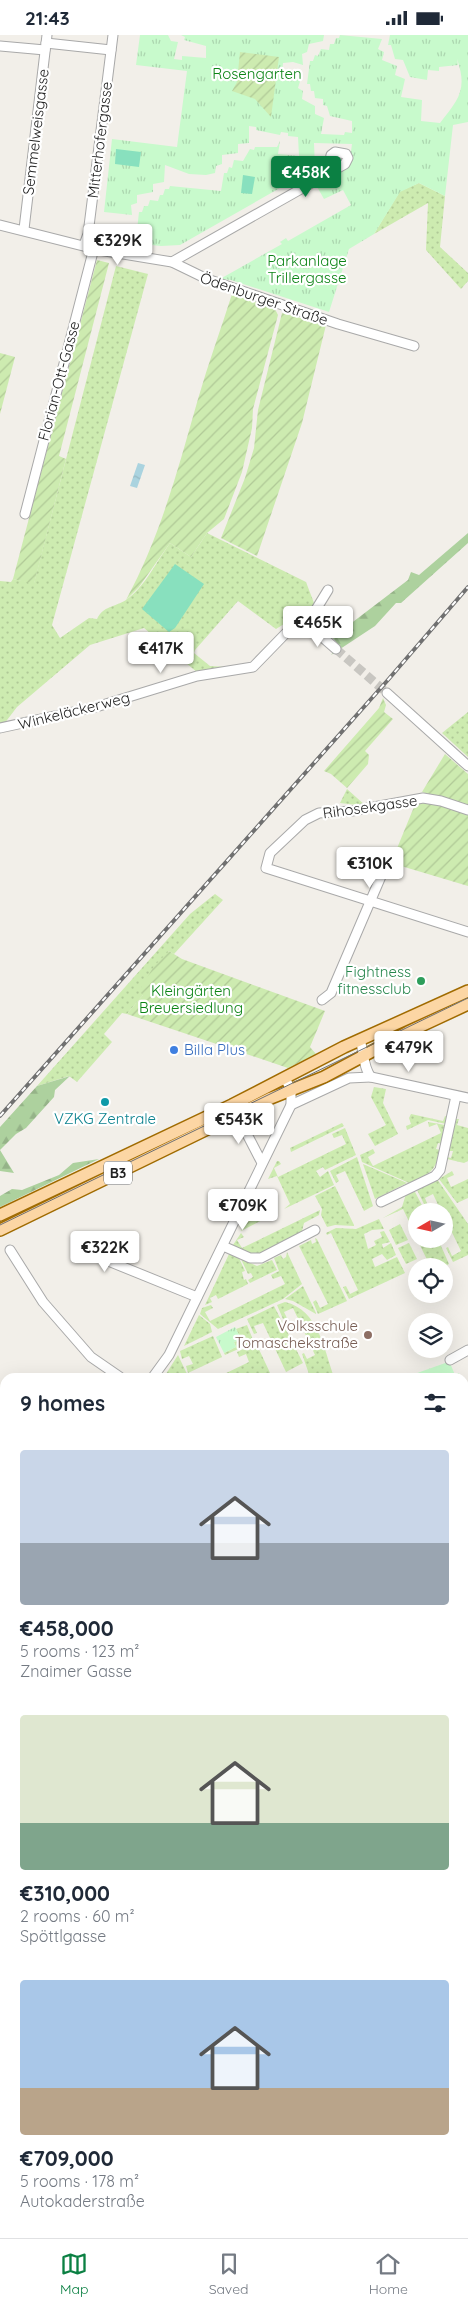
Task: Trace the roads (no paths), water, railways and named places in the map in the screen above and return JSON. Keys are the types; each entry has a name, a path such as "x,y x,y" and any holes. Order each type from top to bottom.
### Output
{"main road":[{"name":"B3","path":"0,1230 234,1110 285,1078 360,1040 468,991"},
{"name":"B3","path":"0,1215 234,1110 324,1077 468,1004"}],"street":[{"name":"Mitterhofergasse","path":"84,245 88,234 113,35"},
{"path":"0,46 46,43 111,50"},
{"name":"Semmelweisgasse","path":"24,229 46,43"},
{"path":"172,262 328,173"},
{"name":"Ödenburger Straße","path":"0,225 24,229 94,248 172,262 207,279 338,324 414,346"},
{"name":"Florian-Ott-Gasse","path":"25,514 94,248"},
{"path":"328,589 312,616 309,627 318,632 336,649"},
{"name":"Winkeläckerweg","path":"0,728 96,707 197,676 253,667 288,631 298,627 309,627"},
{"path":"387,693 468,766"},
{"name":"Rihosekgasse","path":"372,902 266,868 270,853 305,821 319,813 352,811 423,798 441,801 468,810"},
{"path":"322,999 331,993 372,902 388,860"},
{"path":"372,902 468,932"},
{"path":"360,1040 365,1055 366,1069 371,1077"},
{"path":"291,1105 349,1078 371,1077 468,1098"},
{"path":"156,1373 169,1355 291,1105 291,1090 285,1078"},
{"path":"381,1202 435,1176 440,1170 456,1096"},
{"path":"234,1110 262,1163"},
{"path":"223,1246 250,1258 261,1258 315,1230"},
{"path":"10,1250 44,1302 91,1357 114,1373"},
{"path":"108,1261 197,1297"},
{"path":"450,1360 468,1349"}],"water":[{"path":"138,463 145,465 137,488 130,486"}],"tunnel":[{"path":"336,649 387,693"}],"tram line":[{"path":"0,1225 468,998"}],"railway":[{"path":"0,1116 387,681 468,587"}],"place":[{"name":"Fightness fitnessclub","path":"421,981"},
{"name":"Billa Plus","path":"174,1050"},
{"name":"VZKG Zentrale","path":"105,1102"},
{"name":"Volksschule Tomaschekstraße","path":"368,1335"}],"park label":[{"name":"Rosengarten","path":"257,74"},
{"name":"Parkanlage Trillergasse","path":"307,270"},
{"name":"Kleingärten Breuersiedlung","path":"191,1000"}]}
